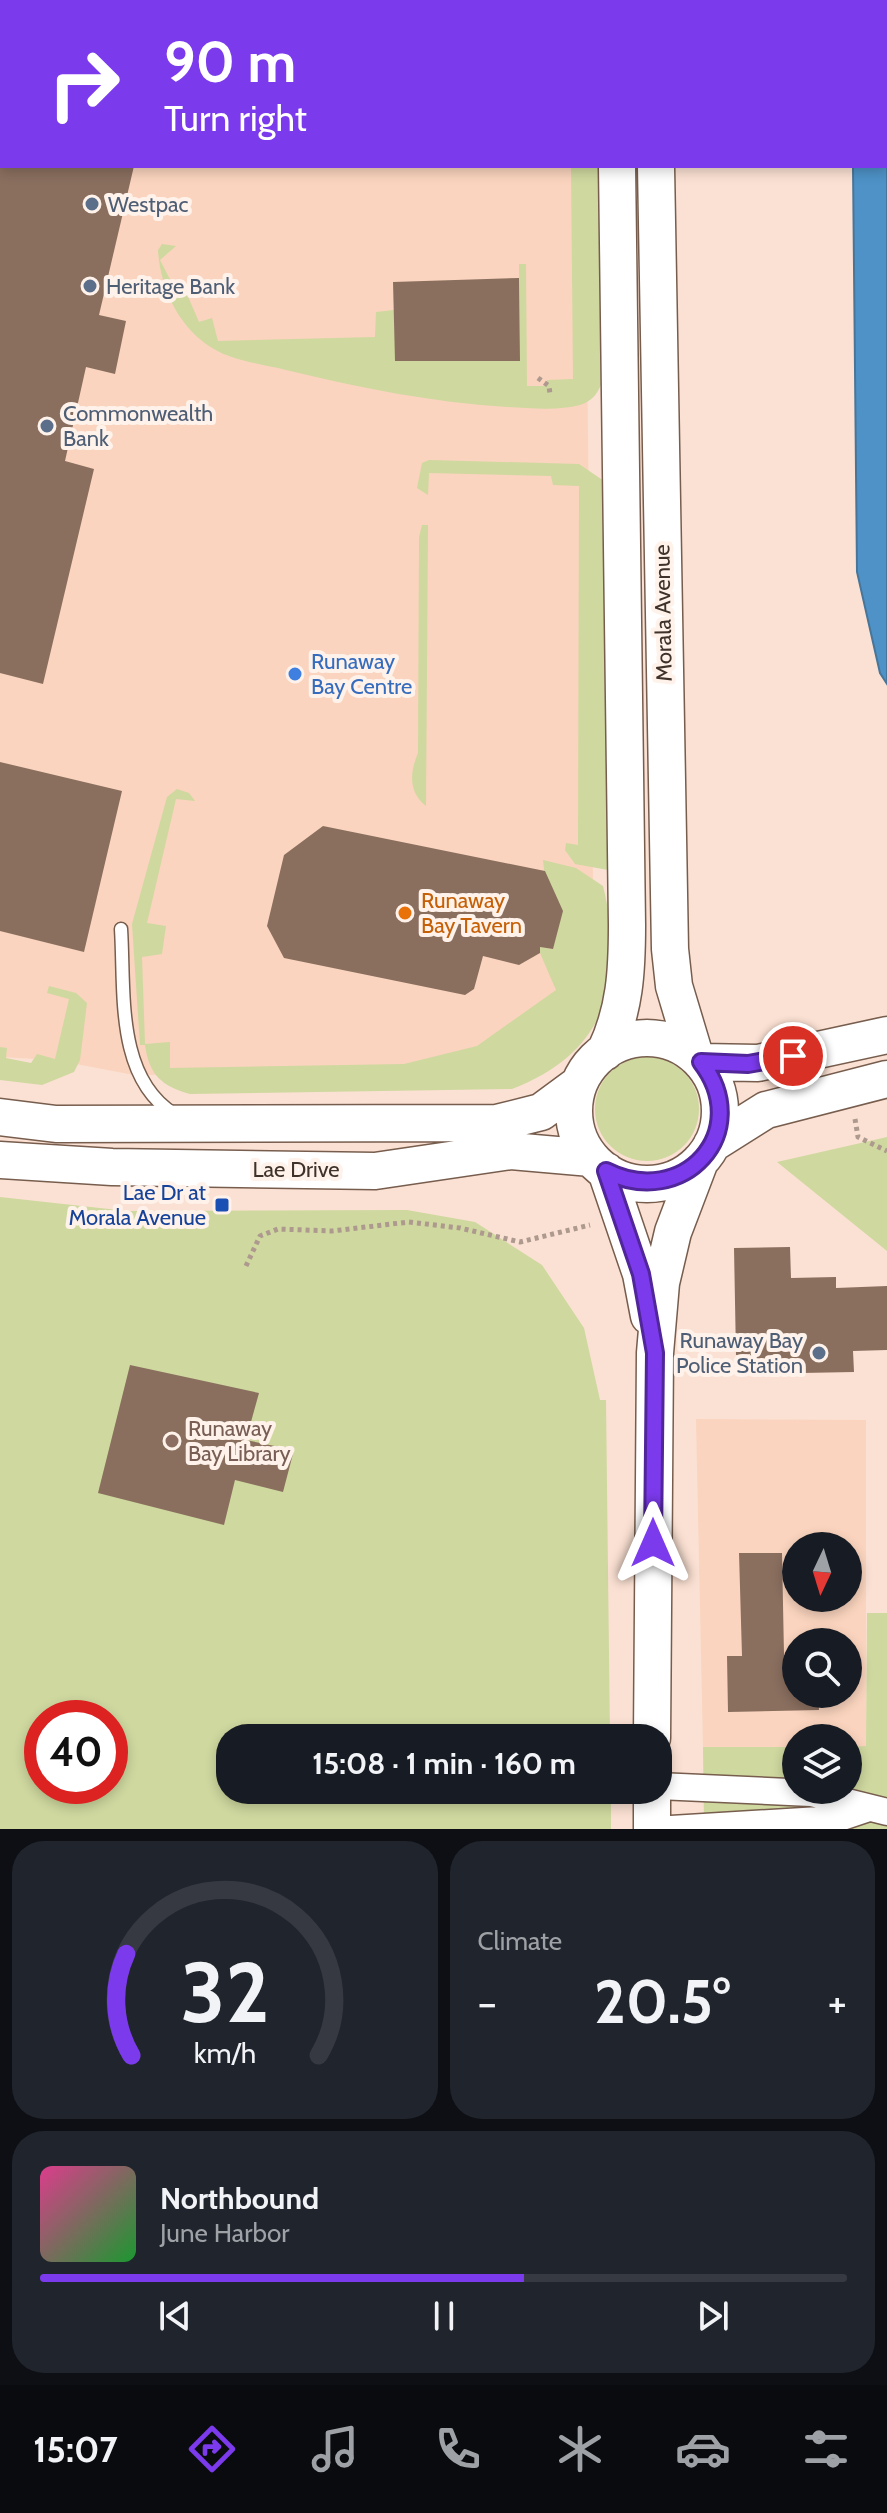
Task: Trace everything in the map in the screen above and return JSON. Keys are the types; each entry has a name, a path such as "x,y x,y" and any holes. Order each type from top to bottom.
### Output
{"main road":[{"name":"Morala Avenue","path":"605,1052 622,1007 627,925 617,168"},
{"name":"Morala Avenue","path":"656,168 670,949 674,986 698,1059"},
{"path":"698,1059 758,1063 887,1035"},
{"path":"652,1724 655,1353 661,1283 673,1232 706,1152 717,1130 719,1101 710,1074 698,1059 671,1043 643,1038 605,1052 579,1084 575,1123 580,1142 599,1165 624,1181 655,1183 685,1174 706,1152 766,1110 887,1079"},
{"name":"Lae Drive","path":"0,1117 56,1124 497,1123 541,1112 579,1084"},
{"name":"Lae Drive","path":"0,1160 112,1167 375,1171 511,1151 599,1165"},
{"path":"599,1165 641,1274 655,1353"},
{"path":"652,1804 652,1829"}],"street":[{"path":"672,1787 811,1793 878,1810"},
{"path":"671,1829 831,1820 878,1810"}],"lane":[{"path":"121,929 133,1058 153,1097 182,1119 201,1124"}],"path":[{"path":"538,378 549,386 550,394"},
{"path":"847,1087 858,1137 887,1151"},
{"path":"246,1266 260,1236 278,1229 332,1231 419,1223 520,1242 590,1225"}],"shaded area":[{"name":"Runaway Bay Centre","path":"0,168 585,168 593,880 556,990 476,1059 399,1074 134,1075 55,1060 0,1057"},
{"path":"696,1419 866,1420 866,1747 862,1747 862,1724 782,1724 782,1747 703,1747"}],"green space":[{"path":"571,168 601,168 603,379 595,395 580,405 534,408 451,402 369,388 234,358 206,344 178,314 166,289 159,263 158,250 162,244 176,246 160,260 177,293 186,292 199,322 212,318 218,341 375,337 376,312 394,310 396,361 520,361 519,264 526,264 527,386 546,386 547,380 573,379"},
{"path":"429,460 579,464 604,481 608,870 575,864 565,850 566,843 578,845 579,486 553,485 551,476 429,473 428,495 417,488 422,463"},
{"path":"422,525 428,525 426,806 416,794 412,781 418,753 419,537"},
{"path":"177,789 189,793 195,801 176,799 147,923 166,926 162,954 142,957 145,1044 170,1042 170,1068 404,1064 477,1046 556,990 540,953 540,947 553,949 543,860 576,868 603,886 610,920 610,982 602,1009 589,1033 570,1055 544,1074 512,1089 190,1094 164,1083 153,1071 145,1045 140,1045 132,924 167,797"},
{"path":"49,986 76,993 87,1003 80,1060 74,1072 42,1085 0,1080 0,1047 7,1048 6,1058 31,1063 37,1054 55,1059 69,999 47,993"},
{"path":"647,1057 667,1061 684,1072 695,1089 699,1109 695,1129 684,1146 667,1157 647,1161 627,1157 610,1146 599,1129 595,1109 599,1089 610,1072 627,1061"},
{"path":"887,1137 887,1251 777,1162"},
{"path":"0,1197 127,1211 407,1210 475,1222 542,1265 584,1328 600,1400 606,1400 610,1724 216,1724 216,1804 611,1804 611,1829 0,1829"},
{"path":"867,1613 887,1613 887,1829 704,1829 703,1747 782,1747 782,1804 862,1804 862,1746 866,1746"}],"water":[{"path":"853,168 887,168 887,684 880,673 857,572"}],"building":[{"path":"0,168 134,168 99,315 126,321 115,374 86,367 65,461 94,469 43,684 0,673"},
{"path":"519,278 520,361 395,361 393,282"},
{"path":"0,762 122,791 84,952 0,931"},
{"path":"323,826 545,871 563,911 553,949 540,947 540,953 519,965 483,956 474,989 465,995 284,958 267,926 284,855"},
{"path":"790,1247 791,1278 836,1277 836,1288 887,1286 887,1350 853,1351 854,1372 750,1374 750,1354 736,1355 734,1248"},
{"path":"130,1365 259,1393 246,1440 294,1450 283,1492 235,1480 224,1525 98,1493"},
{"path":"739,1553 782,1553 782,1708 819,1710 728,1712 727,1656 742,1656"}],"place":[{"name":"Westpac","path":"92,204"},
{"name":"Heritage Bank","path":"90,286"},
{"name":"Commonwealth Bank","path":"47,426"},
{"name":"Runaway Bay Centre","path":"295,674"},
{"name":"Runaway Bay Tavern","path":"405,913"},
{"name":"Lae Dr at Morala Avenue","path":"222,1205"},
{"name":"Runaway Bay Police Station","path":"819,1353"},
{"name":"Runaway Bay Library","path":"172,1441"}],"route":[{"path":"653,1543 655,1353 641,1274 606,1171 624,1181 645,1184 665,1182 685,1174 700,1161 712,1144 720,1116 716,1087 701,1062 748,1064 793,1056"}]}
